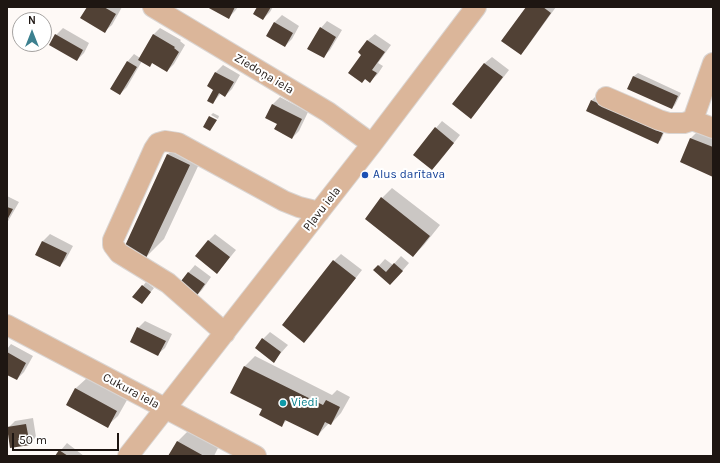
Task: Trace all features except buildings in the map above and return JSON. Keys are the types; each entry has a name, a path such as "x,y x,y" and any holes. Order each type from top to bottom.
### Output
{"street":[{"name":"Ziedoņa iela","path":"153,7 328,112 372,144"},
{"name":"Pļavu iela","path":"128,456 372,144 476,7"},
{"path":"705,123 695,114 713,63"},
{"path":"606,97 669,123 705,123"},
{"path":"225,333 168,283 119,253 113,245 113,240 158,143 165,141 178,143 284,201 299,208 319,212"},
{"name":"Cukura iela","path":"7,325 256,456"}],"place":[{"name":"Alus darītava","path":"365,175"},
{"name":"Viedi","path":"283,403"}]}
